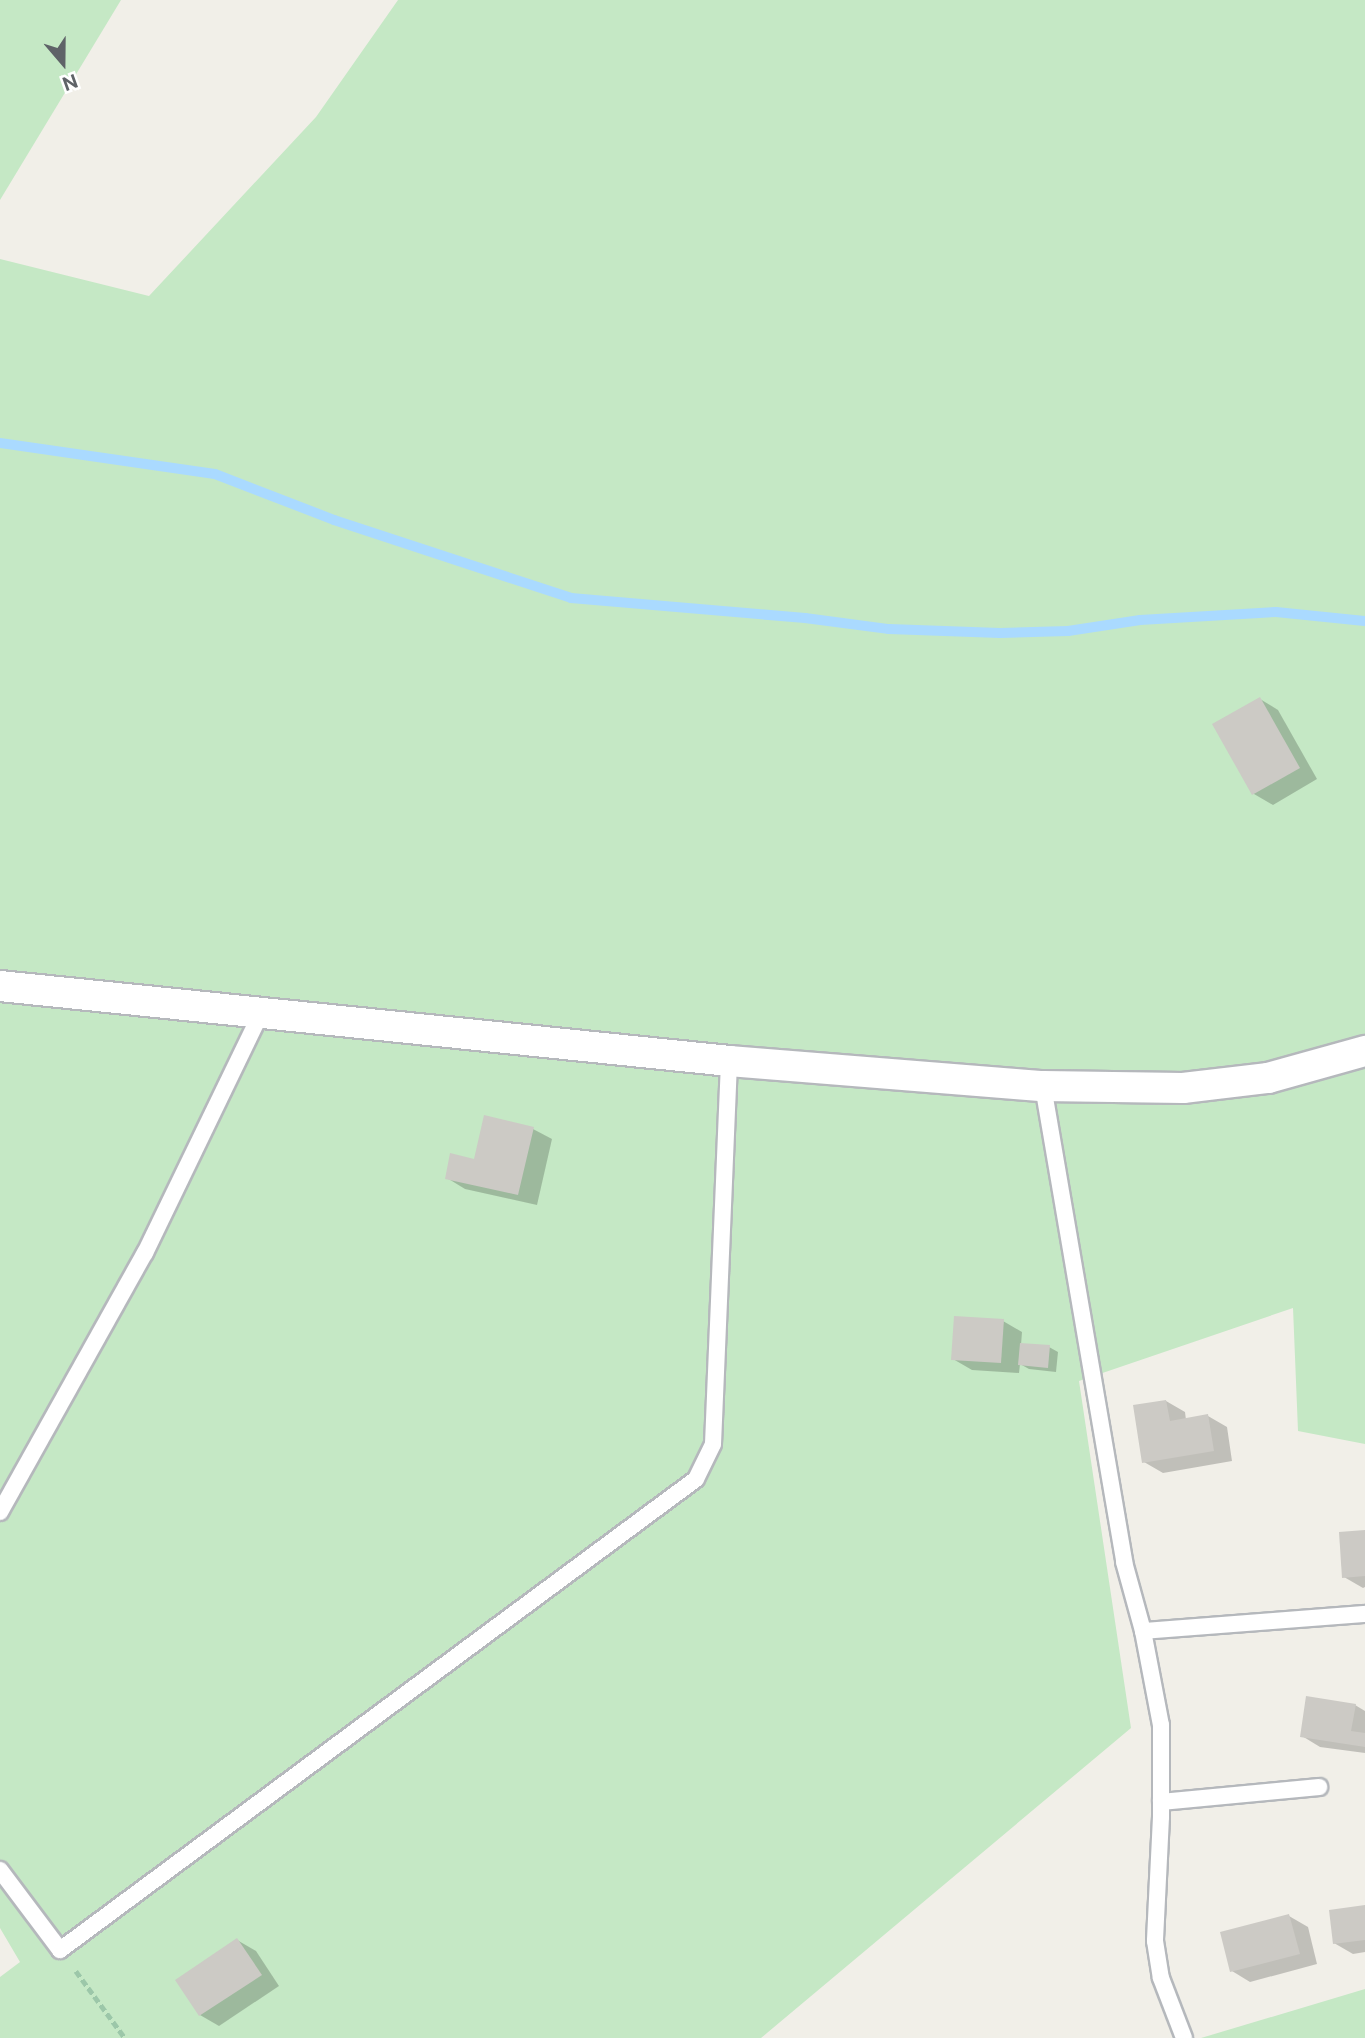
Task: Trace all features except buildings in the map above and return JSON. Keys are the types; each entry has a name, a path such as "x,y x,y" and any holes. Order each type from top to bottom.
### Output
{"street":[{"path":"0,986 180,1003 260,1015 466,1033 729,1061 1043,1086 1183,1088 1268,1078 1365,1051"}],"lane":[{"path":"0,1512 145,1253 260,1015"},
{"path":"0,1870 60,1950 696,1479 713,1444 729,1061"},
{"path":"1043,1086 1124,1562 1143,1631 1161,1725 1161,1802 1155,1941 1161,1978 1184,2038"},
{"path":"1143,1631 1365,1614"},
{"path":"1161,1802 1319,1787"}],"path":[{"path":"60,1950 125,2038"}],"green space":[{"path":"0,0 121,0 0,200"},
{"path":"398,0 1365,0 1365,1444 1298,1431 1293,1308 1079,1381 1131,1728 761,2038 0,2038 0,1977 20,1962 0,1928 0,259 149,296 316,117"},
{"path":"1365,1989 1365,2038 1201,2038"}],"waterway":[{"path":"0,443 215,474 334,520 571,598 805,618 889,629 1000,633 1068,631 1140,620 1276,612 1365,621"}]}
